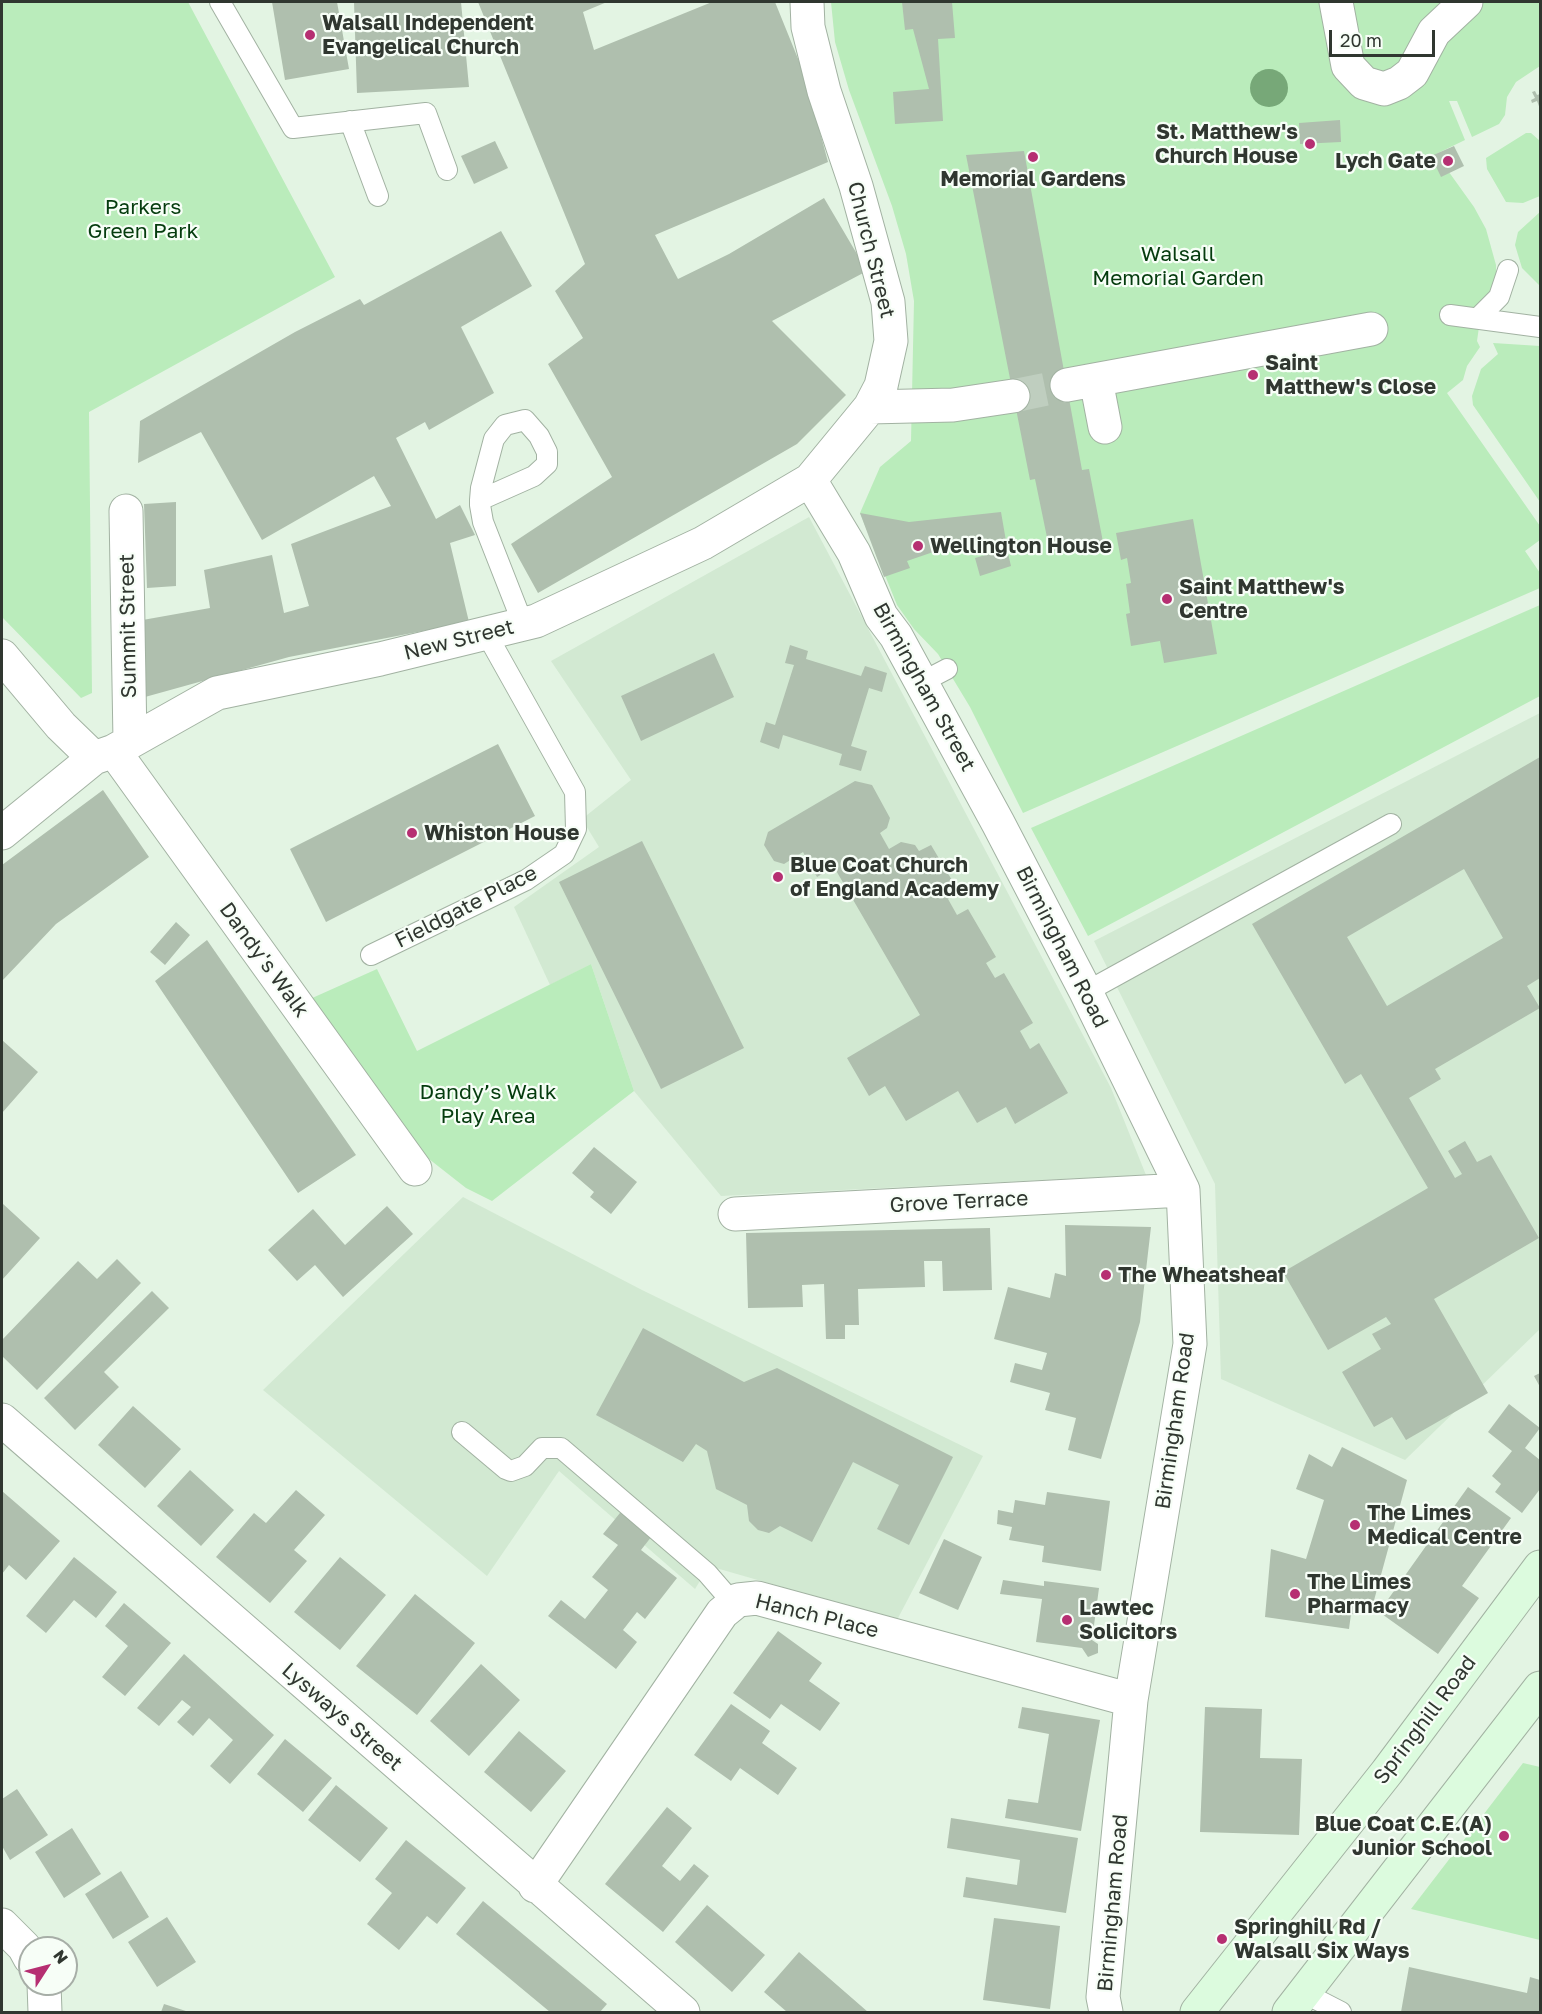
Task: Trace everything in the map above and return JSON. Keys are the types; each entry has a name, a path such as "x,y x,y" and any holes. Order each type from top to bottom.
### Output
{"street":[{"name":"Church Street","path":"807,2 808,27 824,91 856,186 888,302 891,341 881,386 870,408 810,480"},
{"path":"1336,2 1348,66 1355,76 1371,87 1384,89 1412,72 1434,32 1466,2"},
{"path":"1105,427 1082,383 1371,329"},
{"path":"870,408 941,406 1013,396"},
{"name":"New Street","path":"2,833 113,750 217,693 536,621 703,543 810,480"},
{"name":"Birmingham Street","path":"810,480 854,553 881,616 896,636 934,675 1002,833"},
{"name":"Summit Street","path":"113,750 126,511"},
{"name":"Dandy's Walk","path":"2,656 61,726 113,750 416,1169"},
{"name":"Birmingham Road","path":"1002,833 1086,992 1183,1190 1190,1344 1131,1700 1103,1997 1106,2013"},
{"name":"Grove Terrace","path":"735,1214 1183,1190"},
{"name":"Lysways Street","path":"2,1420 535,1886 669,2008"},
{"name":"Springhill Road","path":"1197,2013 1387,1772 1540,1567"},
{"name":"Hanch Place","path":"535,1886 722,1613 733,1603 757,1598 1131,1700"},
{"path":"1296,2003 1540,1688"},
{"path":"2,1925 18,1941"},
{"path":"44,1996 45,2013"}],"lane":[{"path":"220,2 293,128 426,113 447,171"},
{"path":"350,121 378,196"},
{"path":"1479,317 1498,297 1508,270"},
{"path":"1450,315 1479,317 1540,327"},
{"path":"480,500 483,522 523,624"},
{"name":"Fieldgate Place","path":"371,955 526,880 564,854 576,830 575,792 486,633"},
{"path":"1086,992 1391,824"},
{"path":"462,1432 511,1471 525,1466 542,1448 561,1448 707,1573 733,1603"},
{"path":"1296,2003 1341,2013"}],"shaded area":[{"path":"1269,69 1283,74 1288,88 1283,102 1269,107 1255,102 1250,88 1255,74"},
{"name":"Blue Coat Church of England Academy","path":"809,517 1111,1088 1146,1175 721,1196 634,1091 591,964 550,985 514,907 599,847 582,819 631,780 551,661"},
{"path":"1540,713 1540,1329 1405,1460 1221,1379 1215,1184 1094,941"},
{"path":"463,1197 642,1290 983,1456 897,1620 709,1566 695,1589 559,1471 487,1576 263,1390"}],"green space":[{"name":"Parkers Green Park","path":"2,2 188,2 335,277 89,412 92,693 81,698 2,617"},
{"name":"Walsall Memorial Garden","path":"831,2 1540,2 1540,66 1516,82 1507,97 1505,115 1499,124 1472,137 1457,101 1449,101 1465,140 1436,154 1474,207 1486,229 1496,265 1496,288 1482,306 1477,341 1480,347 1467,366 1463,380 1447,393 1540,526 1540,540 1525,551 1540,573 1540,588 1023,813 970,707 938,654 914,629 897,605 860,513 880,467 911,441 914,301 906,254 892,206 849,90 835,42"},
{"path":"1526,133 1531,133 1540,141 1540,196 1523,203 1506,202 1487,169 1486,158"},
{"path":"1540,212 1540,286 1522,268 1515,245 1518,232"},
{"path":"1493,343 1540,346 1540,502 1473,405 1472,396 1481,369 1498,354"},
{"path":"1540,605 1540,696 1088,936 1031,828"},
{"name":"Dandy’s Walk Play Area","path":"591,964 634,1091 492,1201 466,1188 429,1159 388,1108 310,999 377,969 417,1051"},
{"name":"Blue Coat C.E.(A) Junior School","path":"1523,1763 1540,1767 1540,1940 1411,1909"}],"building":[{"name":"Walsall Independent Evangelical Church","path":"272,2 337,2 349,69 285,80"},
{"path":"354,2 461,2 469,87 357,93"},
{"path":"478,2 607,2 583,12 594,50 712,2 775,2 805,76 828,162 655,235 678,279 729,254 824,198 867,271 772,321 846,395 797,444 538,593 511,544 612,477 548,364 583,338 555,291 585,264"},
{"path":"902,2 952,2 955,38 938,39 943,121 895,124 893,92 929,89 913,29 905,30"},
{"path":"1535,91 1537,95 1540,94 1540,109 1537,101 1532,103 1531,100 1535,98 1532,92"},
{"path":"1340,120 1341,142 1300,144 1299,123"},
{"path":"495,141 508,168 474,184 461,156"},
{"name":"Lych Gate","path":"1454,146 1464,166 1441,177 1431,156"},
{"path":"1024,151 1082,470 1089,469 1103,542 1050,552 1035,479 1030,480 966,155"},
{"path":"501,231 532,286 461,327 494,393 429,430 425,422 396,438 436,519 460,505 475,535 450,543 469,622 289,657 145,697 137,621 210,608 204,570 272,555 284,613 309,606 291,544 391,506 374,476 262,540 201,432 138,463 140,421 295,332 360,299 364,305"},
{"path":"176,502 176,586 147,588 144,504"},
{"name":"Wellington House","path":"1001,512 1006,541 942,549 907,561 910,568 884,577 860,513 909,522"},
{"name":"Saint Matthew's Centre","path":"1193,519 1217,654 1164,663 1160,641 1131,646 1126,614 1130,613 1126,584 1131,583 1127,558 1121,560 1116,533"},
{"path":"1007,549 1011,566 980,576 975,558"},
{"path":"790,645 808,651 806,659 861,676 865,666 887,673 882,692 869,688 851,746 867,751 861,771 839,765 842,754 783,735 779,749 760,742 766,722 775,725 794,665 785,663"},
{"path":"714,653 734,697 641,741 621,696"},
{"name":"Whiston House","path":"498,744 535,816 326,922 290,849"},
{"path":"1540,757 1540,978 1527,986 1540,1008 1435,1069 1441,1079 1409,1098 1455,1178 1462,1174 1448,1151 1465,1141 1477,1162 1491,1155 1539,1238 1434,1299 1488,1393 1406,1440 1392,1417 1374,1427 1342,1372 1381,1349 1372,1334 1391,1324 1386,1317 1328,1350 1283,1272 1428,1188 1361,1074 1345,1084 1252,924","holes":["1464,869 1503,938 1387,1006 1347,937"]},
{"path":"855,781 872,785 890,818 887,828 880,833 889,849 901,842 915,845 919,851 931,845 959,892 948,899 957,915 968,909 996,957 986,963 995,978 1004,973 1033,1023 1020,1031 1030,1049 1039,1043 1068,1093 1015,1124 1006,1107 977,1123 958,1091 906,1121 885,1086 869,1096 847,1058 920,1015 834,867 817,877 803,852 784,864 774,861 764,845 768,832"},
{"path":"103,790 149,857 56,924 2,981 2,865"},
{"path":"642,841 744,1048 661,1089 559,882"},
{"path":"176,922 190,935 165,965 150,952"},
{"path":"207,940 356,1155 298,1193 155,981"},
{"path":"2,1040 38,1072 2,1113"},
{"path":"594,1147 637,1182 611,1214 590,1197 594,1192 572,1173"},
{"path":"2,1203 40,1238 2,1280"},
{"path":"387,1206 413,1234 343,1297 315,1265 297,1281 268,1250 313,1209 345,1245"},
{"path":"1065,1225 1151,1227 1140,1322 1101,1459 1068,1450 1076,1418 1045,1410 1050,1393 1010,1382 1015,1363 1042,1370 1047,1353 994,1339 1008,1287 1050,1298 1055,1273 1066,1276"},
{"path":"990,1228 992,1290 943,1291 942,1261 924,1261 925,1287 858,1289 859,1325 845,1325 845,1339 826,1339 824,1284 802,1285 803,1307 748,1308 746,1233"},
{"path":"117,1259 141,1283 37,1390 2,1356 2,1340 78,1261 97,1279"},
{"path":"152,1291 169,1308 104,1372 119,1387 75,1430 44,1398"},
{"path":"643,1328 744,1382 777,1368 953,1457 909,1545 877,1529 899,1485 853,1462 812,1542 780,1526 769,1533 758,1530 749,1521 747,1505 716,1489 707,1451 696,1444 683,1462 596,1415"},
{"path":"1540,1373 1540,1387 1534,1376"},
{"path":"1509,1404 1540,1428 1525,1448 1540,1460 1540,1489 1522,1513 1495,1492 1501,1484 1492,1476 1512,1451 1488,1432"},
{"path":"133,1406 181,1449 145,1488 98,1445"},
{"name":"The Limes Medical Centre","path":"1342,1447 1407,1480 1370,1615 1351,1614 1349,1629 1265,1617 1271,1549 1306,1559 1324,1500 1296,1489 1309,1454 1332,1467"},
{"path":"190,1470 234,1510 201,1546 157,1506"},
{"path":"1468,1487 1511,1518 1462,1586 1479,1598 1438,1654 1379,1612"},
{"path":"296,1490 325,1515 294,1550 307,1561 270,1603 216,1557 254,1513 266,1523"},
{"path":"2,1491 60,1541 26,1580 9,1565 2,1574"},
{"path":"1047,1492 1110,1501 1101,1571 1042,1562 1044,1546 1009,1540 1012,1527 997,1524 998,1510 1013,1513 1015,1500 1045,1505"},
{"path":"624,1508 655,1532 641,1550 677,1578 645,1619 637,1612 623,1630 637,1642 616,1669 548,1616 561,1600 585,1619 608,1590 592,1577 618,1545 603,1534"},
{"path":"944,1539 982,1557 958,1610 919,1593"},
{"path":"74,1557 117,1592 96,1618 74,1600 46,1633 26,1616"},
{"path":"340,1557 386,1595 340,1650 294,1612"},
{"name":"Lawtec Solicitors","path":"1003,1580 1044,1586 1044,1581 1099,1588 1092,1640 1098,1644 1098,1653 1088,1657 1082,1648 1036,1642 1042,1599 1000,1594"},
{"path":"415,1594 475,1643 417,1715 356,1666"},
{"path":"124,1603 171,1643 125,1696 102,1677 128,1646 105,1626"},
{"path":"778,1631 822,1663 809,1681 840,1703 820,1731 781,1704 770,1719 733,1693"},
{"path":"184,1654 274,1735 230,1784 210,1766 233,1740 209,1718 193,1736 177,1722 191,1707 182,1700 159,1726 137,1708"},
{"path":"481,1664 520,1700 469,1756 430,1721"},
{"path":"731,1704 770,1731 762,1743 797,1768 778,1795 740,1768 731,1781 694,1755"},
{"path":"1022,1707 1100,1720 1081,1831 1005,1818 1008,1799 1038,1803 1049,1734 1018,1728"},
{"path":"1205,1707 1262,1709 1260,1758 1302,1759 1299,1835 1200,1832"},
{"path":"519,1731 566,1771 531,1812 484,1772"},
{"path":"285,1739 332,1778 303,1812 257,1774"},
{"path":"336,1785 388,1828 360,1862 308,1820"},
{"path":"17,1789 48,1835 10,1860 2,1846 2,1799"},
{"path":"667,1807 692,1828 662,1866 680,1881 694,1864 709,1876 663,1932 605,1884"},
{"path":"951,1818 1078,1838 1066,1913 963,1897 966,1877 1017,1885 1020,1860 947,1848"},
{"path":"72,1828 101,1874 64,1898 35,1852"},
{"path":"406,1840 466,1888 437,1924 427,1916 399,1950 367,1924 392,1893 375,1879"},
{"path":"121,1871 149,1917 113,1939 85,1894"},
{"path":"483,1901 607,2004 600,2012 550,2012 456,1934"},
{"path":"707,1905 765,1955 732,1992 675,1942"},
{"path":"167,1917 196,1962 157,1987 128,1942"},
{"path":"994,1918 1060,1926 1050,2009 983,2000"},
{"path":"799,1952 868,2012 787,2012 764,1992"},
{"path":"1409,1967 1527,1993 1530,1977 1540,1980 1540,2012 1401,2012"},
{"path":"164,2004 189,2012 161,2012"}],"tunnel":[{"path":"1013,396 1067,385"}],"place":[{"name":"Walsall Independent Evangelical Church","path":"310,35"},
{"name":"St. Matthew's Church House","path":"1310,144"},
{"name":"Memorial Gardens","path":"1033,157"},
{"name":"Lych Gate","path":"1448,161"},
{"name":"Saint Matthew's Close","path":"1253,375"},
{"name":"Wellington House","path":"918,546"},
{"name":"Saint Matthew's Centre","path":"1167,599"},
{"name":"Whiston House","path":"412,833"},
{"name":"Blue Coat Church of England Academy","path":"778,877"},
{"name":"The Wheatsheaf","path":"1106,1275"},
{"name":"The Limes Medical Centre","path":"1355,1525"},
{"name":"The Limes Pharmacy","path":"1295,1594"},
{"name":"Lawtec Solicitors","path":"1067,1620"},
{"name":"Blue Coat C.E.(A) Junior School","path":"1504,1836"},
{"name":"Springhill Rd / Walsall Six Ways","path":"1222,1939"}]}
